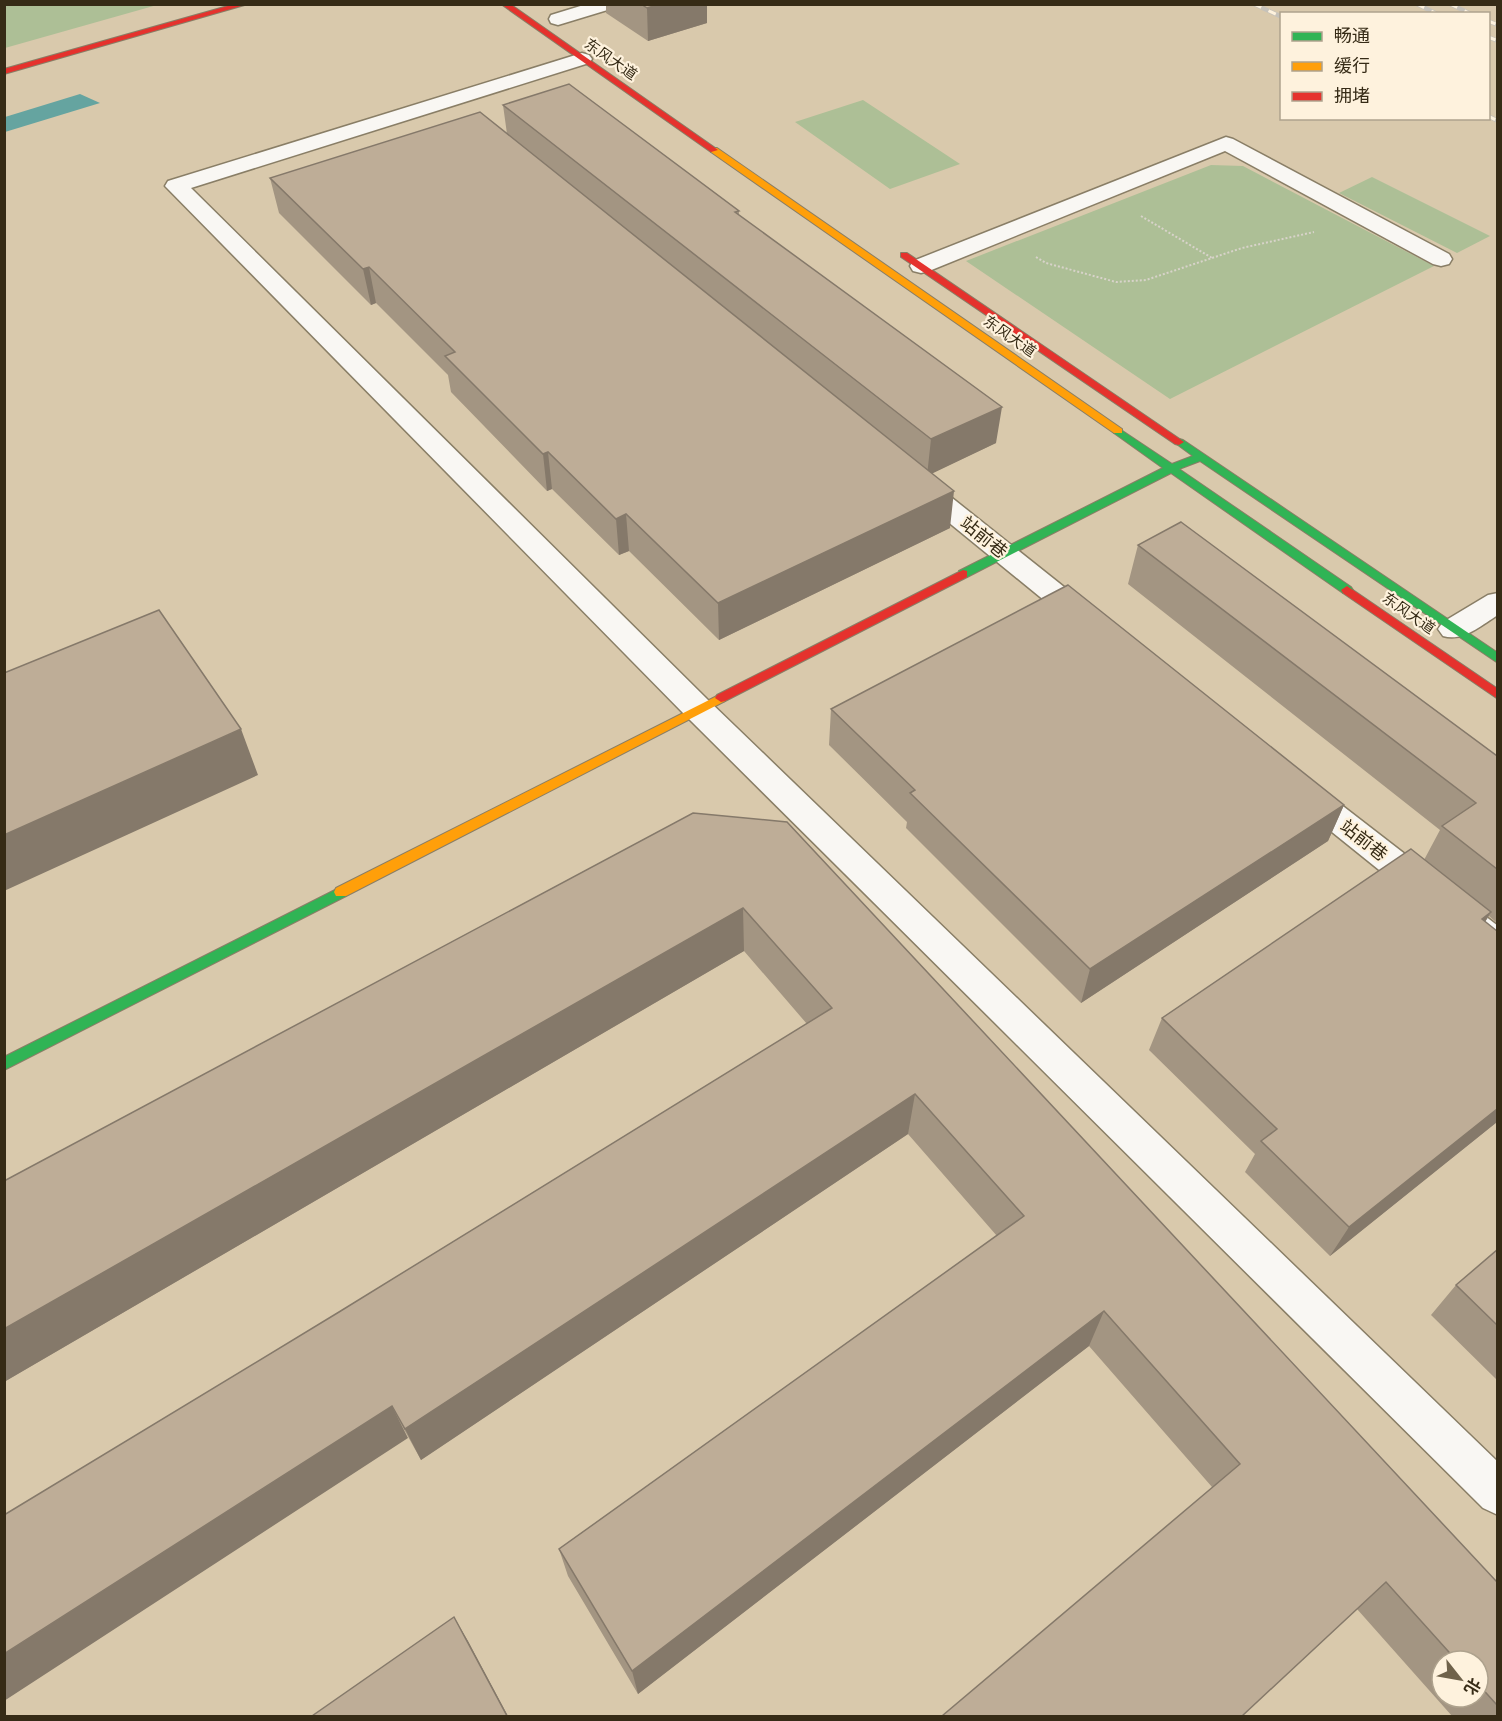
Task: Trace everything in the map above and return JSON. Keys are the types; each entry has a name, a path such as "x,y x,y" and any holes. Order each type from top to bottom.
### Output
{"main road":[{"path":"4,72 245,4"},
{"name":"东风大道","path":"504,4 580,46 1171,468 1497,695"},
{"path":"551,14 580,46"},
{"path":"891,246 1497,659"},
{"path":"4,1064 1003,553 1171,468 1202,457"}],"street":[{"path":"551,14 608,4"},
{"path":"580,46 445,102 176,186 698,709 1497,1494"},
{"path":"445,102 473,124"},
{"path":"921,266 1226,143 1440,260"},
{"name":"站前巷","path":"901,470 1106,635"},
{"path":"1453,629 1497,602"},
{"name":"站前巷","path":"1283,776 1497,946"}],"path":[{"path":"1103,192 1213,258"},
{"path":"1005,232 1024,251 1046,263 1116,282 1146,280 1242,248 1312,232 1374,223"}],"green space":[{"path":"5,4 157,4 157,5 5,48"},
{"path":"863,100 960,164 890,189 795,122"},
{"path":"1211,165 1243,166 1434,266 1170,399 966,261"},
{"path":"1372,177 1490,236 1457,253 1339,193"}],"water":[{"path":"80,94 100,103 5,132 5,117"}],"building":[{"path":"641,4 660,4 647,8"},
{"path":"569,84 739,211 735,212 1002,407 931,439 503,105"},
{"path":"480,112 954,491 718,603 626,514 616,519 548,452 543,454 445,356 455,352 369,267 363,269 270,178"},
{"path":"1181,522 1497,756 1497,869 1442,826 1476,803 1138,545"},
{"path":"1068,585 1344,805 1090,969 910,793 915,790 831,709"},
{"path":"159,610 241,729 4,835 4,673"},
{"path":"693,813 787,822 1497,1582 1497,1705 1490,1697 1490,1649 1446,1649 1386,1582 1242,1716 942,1716 1240,1464 1104,1311 632,1671 559,1549 1024,1216 915,1094 405,1429 392,1406 4,1654 4,1515 339,1312 832,1008 743,908 4,1329 4,1181"},
{"path":"1411,849 1491,912 1482,919 1497,931 1497,1109 1349,1227 1261,1141 1277,1129 1162,1018"},
{"path":"1497,1250 1497,1325 1456,1285"},
{"path":"454,1617 507,1716 312,1716"}],"railway":[{"path":"1254,4 1280,16"},
{"path":"1417,4 1433,12"},
{"path":"1450,4 1467,12"},
{"path":"1490,22 1498,25"},
{"path":"1490,38 1498,41"},
{"path":"1490,117 1498,121"}],"traffic: fast":[{"path":"1118,431 1347,590"},
{"path":"1179,442 1498,659"},
{"path":"963,574 1171,468 1202,457"},
{"path":"4,1064 341,892"}],"traffic: slow":[{"path":"714,150 1118,431"},
{"path":"341,892 721,698"}],"traffic: jam":[{"path":"4,72 245,4"},
{"path":"504,4 714,150"},
{"path":"904,255 1179,442"},
{"path":"721,698 963,574"},
{"path":"1347,590 1498,695"}]}
